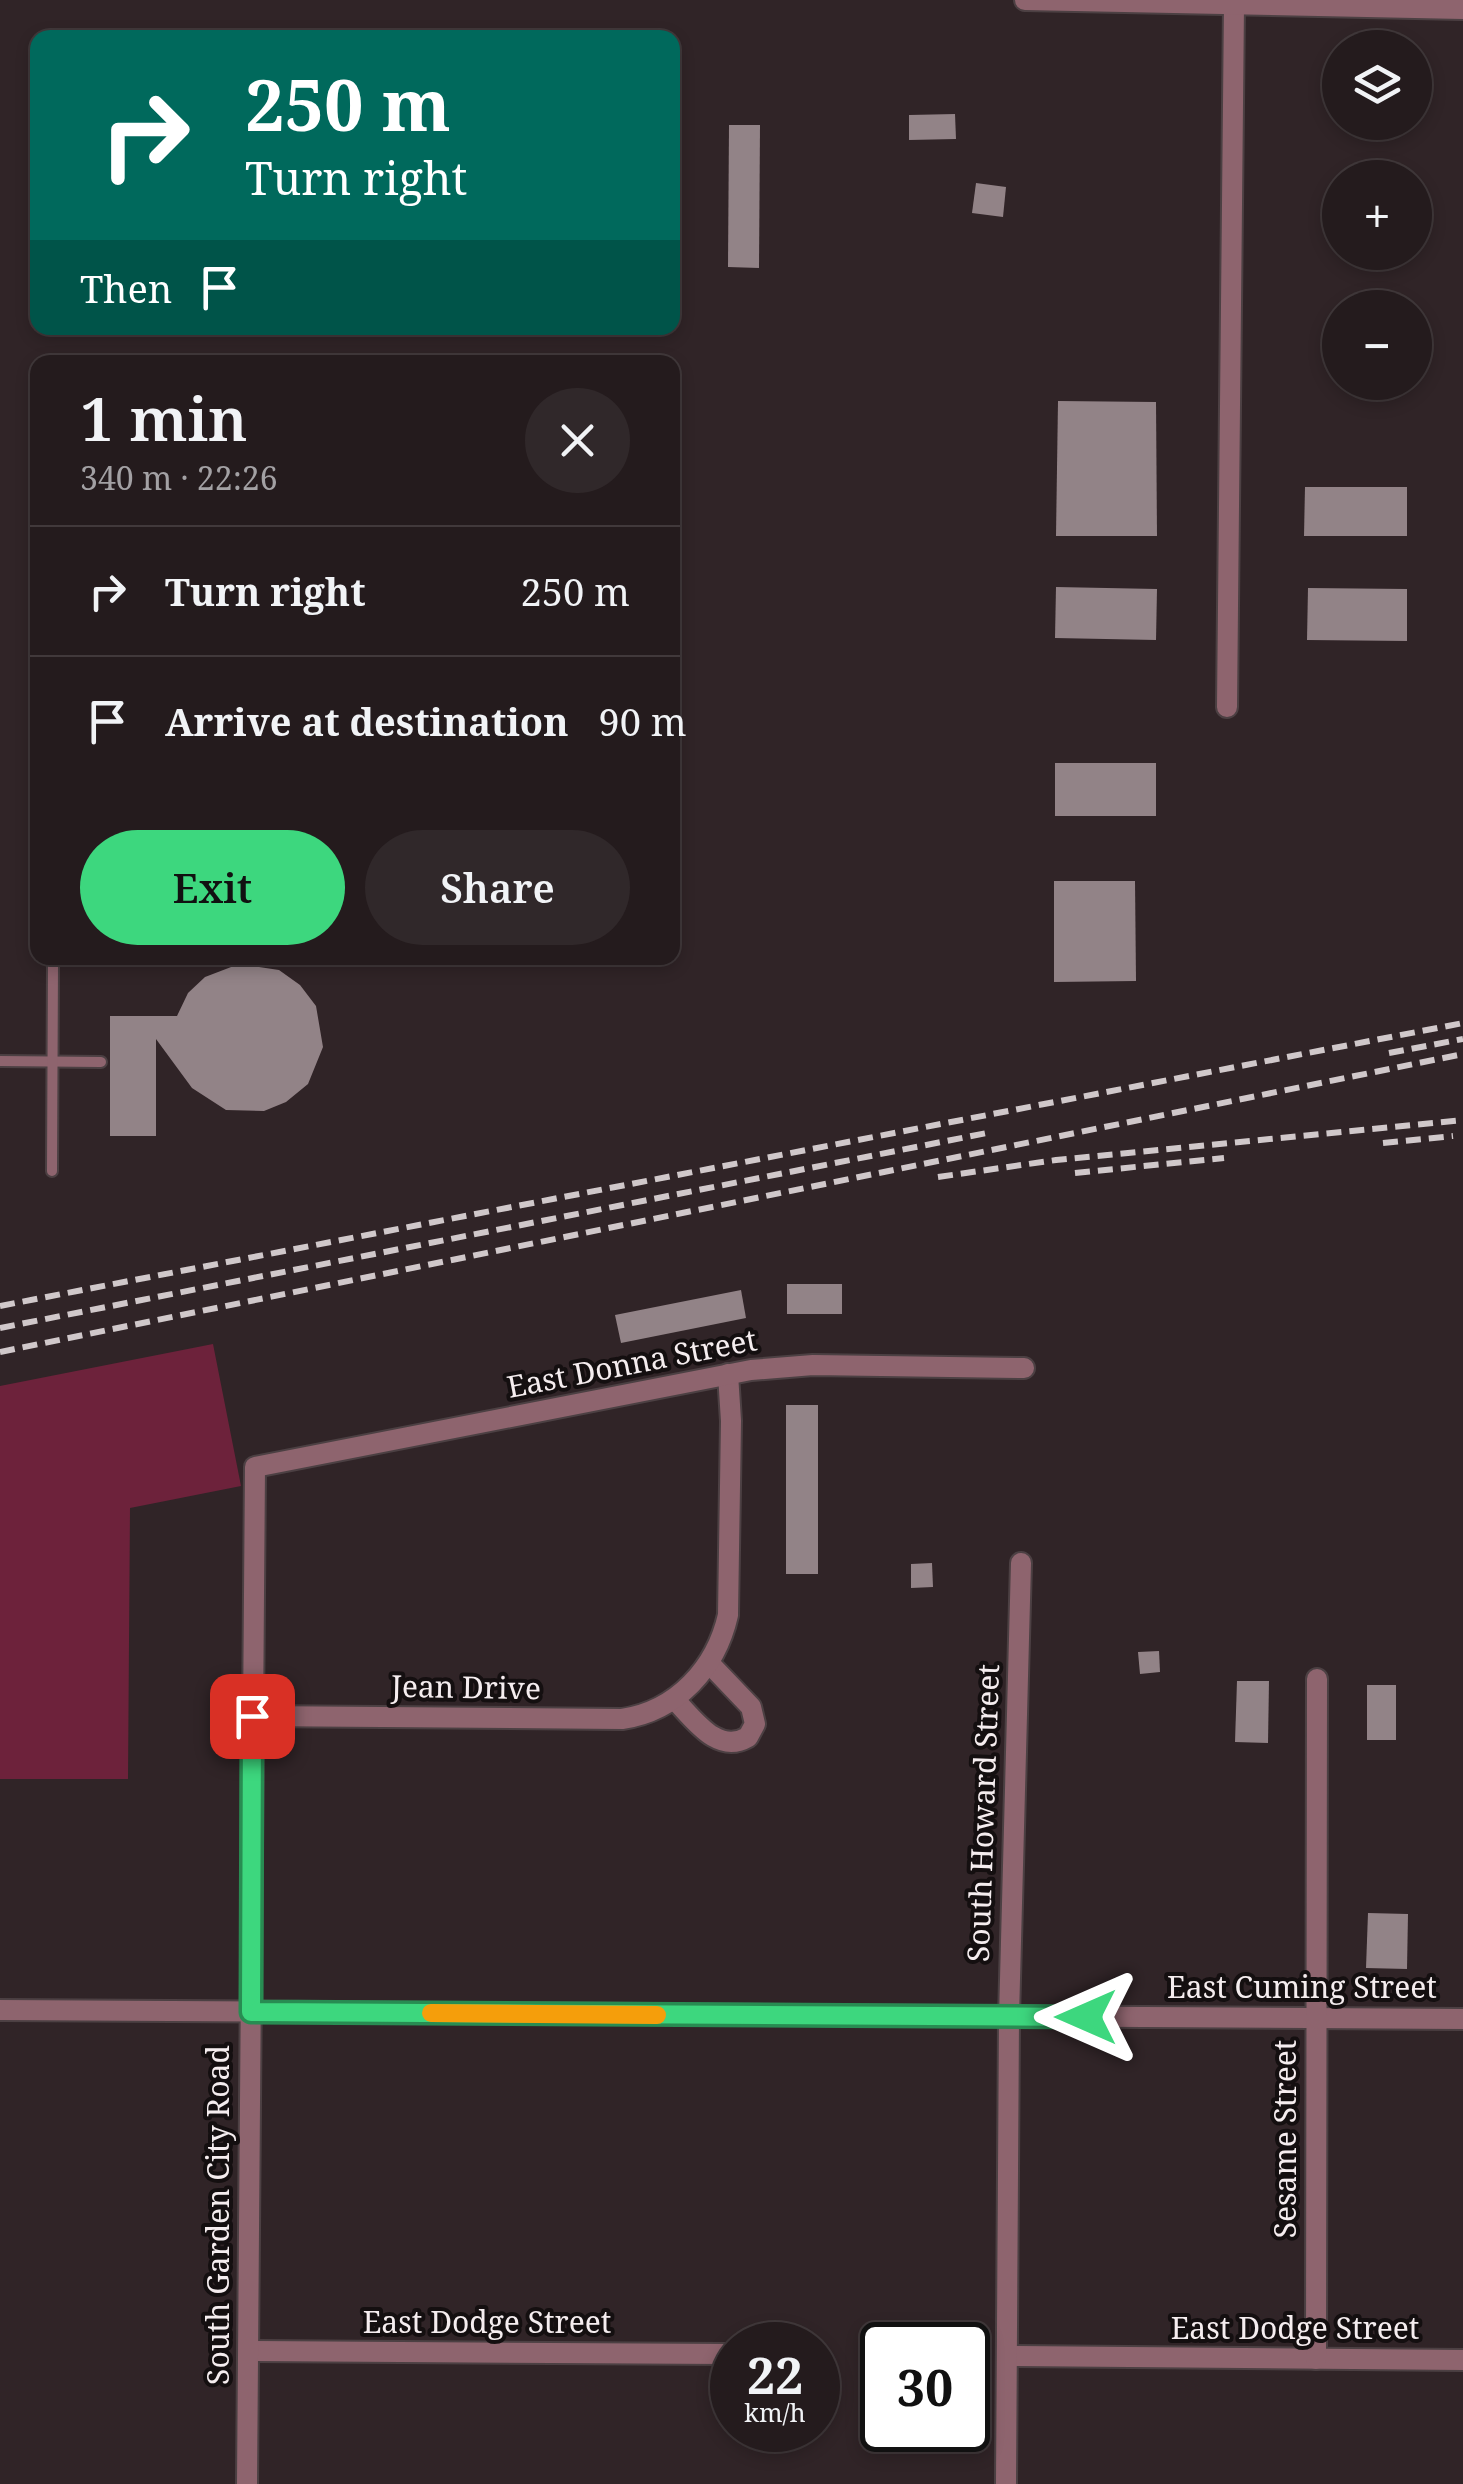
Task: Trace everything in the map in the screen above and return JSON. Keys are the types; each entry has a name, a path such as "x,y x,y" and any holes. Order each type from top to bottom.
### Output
{"street":[{"path":"1025,0 1463,9"},
{"path":"1227,707 1234,4"},
{"name":"East Donna Street","path":"255,1467 728,1374 813,1366 1024,1368"},
{"name":"Jean Drive","path":"252,1716 622,1719 648,1713 674,1698 709,1664 723,1635 730,1595 728,1374"},
{"name":"South Garden City Road","path":"248,2484 255,1467"},
{"name":"South Howard Street","path":"1006,2484 1008,2017 1021,1563"},
{"path":"674,1698 718,1741 735,1743 748,1738 755,1724 750,1707 709,1664"},
{"name":"Sesame Street","path":"1316,2359 1317,1679"},
{"name":"East Cuming Street","path":"0,2010 1463,2018"},
{"name":"East Dodge Street","path":"249,2351 710,2354"},
{"name":"East Dodge Street","path":"1008,2356 1463,2360"}],"lane":[{"path":"52,965 52,1171"},
{"path":"0,1061 101,1062"}],"shaded area":[{"path":"213,1344 241,1486 130,1508 128,1779 0,1779 0,1386"}],"building":[{"path":"955,114 956,139 909,140 909,115"},
{"path":"729,125 760,125 759,268 728,267"},
{"path":"976,183 1006,187 1003,217 972,213"},
{"path":"1058,401 1156,402 1157,536 1056,536"},
{"path":"1305,487 1407,487 1407,536 1304,536"},
{"path":"1056,587 1157,589 1156,640 1055,638"},
{"path":"1308,588 1407,589 1407,641 1307,640"},
{"path":"1055,763 1156,763 1156,816 1055,816"},
{"path":"1054,881 1135,881 1136,981 1054,982"},
{"path":"246,965 279,970 300,985 316,1006 323,1047 308,1084 286,1102 264,1111 226,1110 192,1088 156,1039 156,1136 110,1136 110,1016 177,1016 188,993 205,977"},
{"path":"787,1284 842,1284 842,1314 787,1314"},
{"path":"741,1290 746,1318 621,1343 615,1315"},
{"path":"786,1405 818,1405 818,1574 786,1574"},
{"path":"932,1563 933,1587 911,1588 911,1564"},
{"path":"1159,1651 1160,1672 1140,1674 1138,1652"},
{"path":"1237,1681 1269,1681 1268,1743 1235,1742"},
{"path":"1367,1685 1396,1685 1396,1740 1367,1740"},
{"path":"1368,1913 1408,1914 1407,1969 1366,1968"}],"railway":[{"path":"0,1306 1463,1023"},
{"path":"1389,1053 1463,1039"},
{"path":"0,1352 1463,1054"},
{"path":"938,1177 1056,1160 1463,1120"},
{"path":"0,1328 992,1132"},
{"path":"1383,1143 1453,1136"},
{"path":"1075,1173 1224,1158"}],"slow traffic":[{"path":"431,2013 657,2015"}],"route":[{"path":"252,1716 251,2012 1086,2017"}]}
